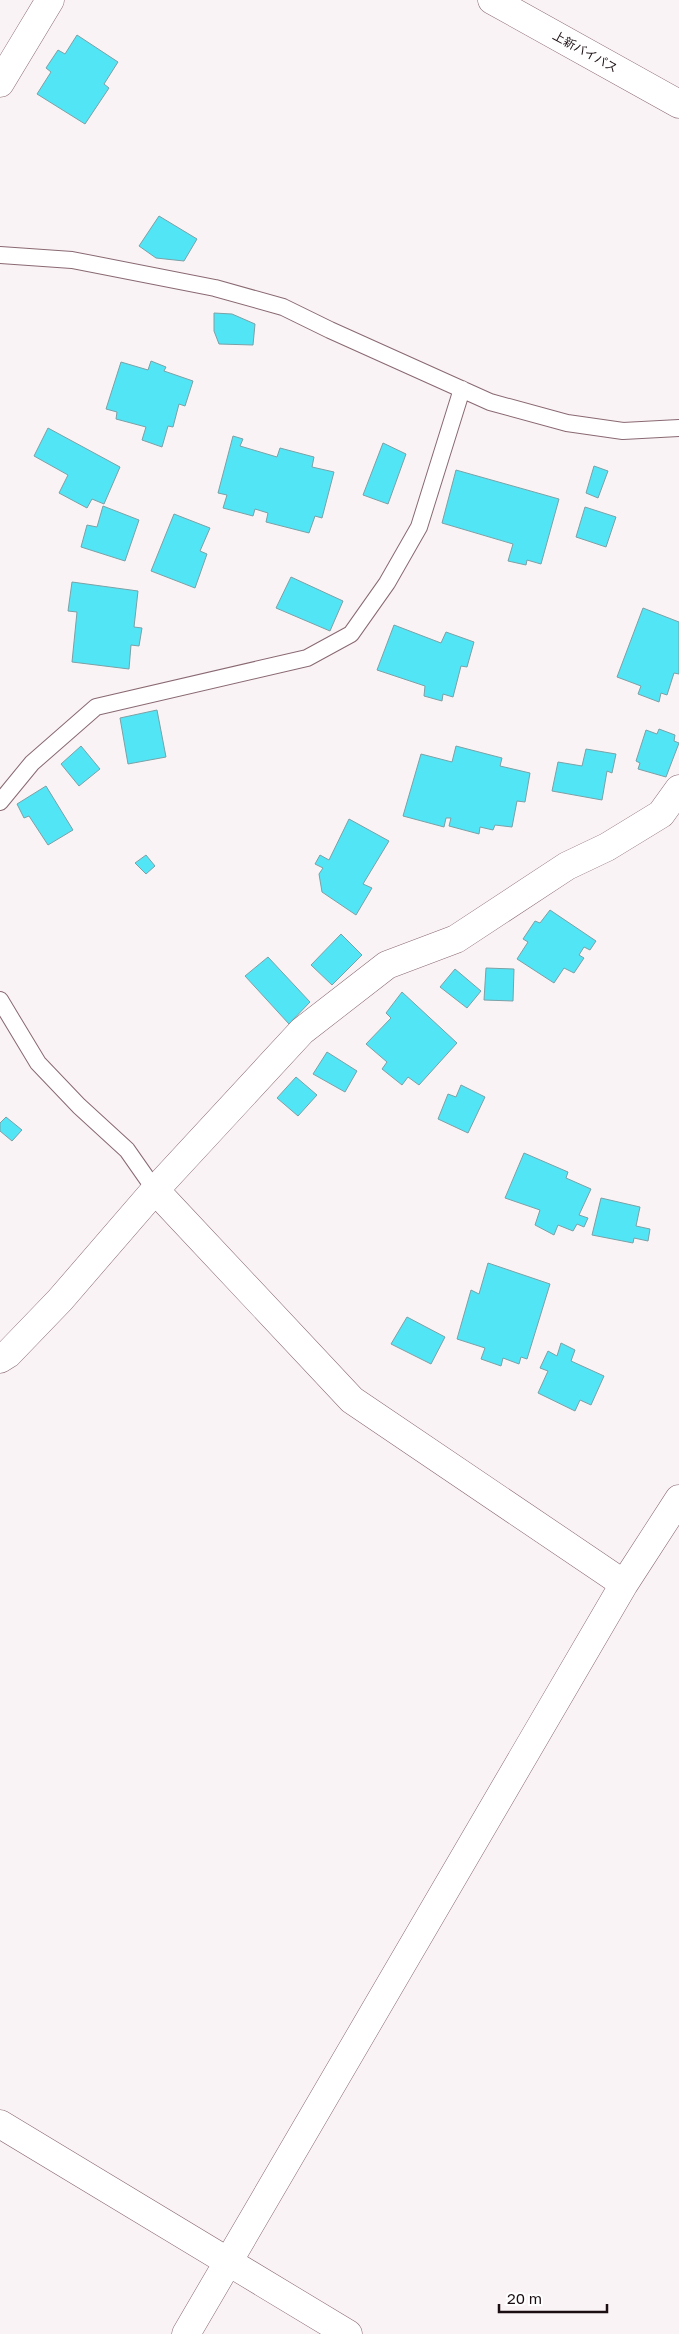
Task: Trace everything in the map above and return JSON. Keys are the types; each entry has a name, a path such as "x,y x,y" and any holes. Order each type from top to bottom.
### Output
{"main road":[{"path":"0,83 50,0"},
{"name":"上新バイパス","path":"492,0 679,104"},
{"path":"0,1359 8,1354 60,1300 155,1190 302,1031 387,966 456,939 567,866 670,818 679,789"},
{"path":"155,1190 352,1400 624,1584"},
{"path":"186,2334 230,2262 624,1584 679,1499"},
{"path":"0,2124 348,2334"}],"lane":[{"path":"0,255 72,260 215,288 275,305 490,402 566,423 623,430 679,428"},
{"path":"0,802 32,764 96,707 307,658 351,634 387,583 419,527 462,389"},
{"path":"0,1000 38,1063 79,1106 127,1150 155,1190"}],"building":[{"path":"77,35 118,62 104,84 109,88 85,124 37,94 51,72 46,68 58,50 65,54"},
{"path":"159,216 197,239 184,261 156,258 139,246"},
{"path":"214,313 232,314 255,324 253,345 219,344 214,331"},
{"path":"151,361 166,367 164,371 193,381 185,406 179,404 173,427 168,426 162,447 142,440 146,427 116,419 117,412 106,409 121,362 148,370"},
{"path":"48,428 120,467 104,504 92,499 87,508 59,493 68,475 34,456"},
{"path":"233,436 243,439 240,446 277,457 280,448 314,457 312,467 334,472 322,518 315,516 309,533 266,522 268,513 255,509 253,516 223,508 227,495 218,493"},
{"path":"383,443 406,454 388,504 363,495"},
{"path":"594,466 608,471 598,498 586,493"},
{"path":"456,470 559,499 541,564 527,560 526,565 508,561 513,544 442,523"},
{"path":"103,506 139,520 125,561 81,547 87,525 97,527"},
{"path":"585,507 616,517 606,547 576,537"},
{"path":"174,514 210,528 200,551 207,554 195,588 151,571"},
{"path":"291,577 343,601 330,631 276,608"},
{"path":"72,582 138,591 134,627 142,628 139,646 131,645 129,669 72,662 77,612 68,611"},
{"path":"643,608 679,622 679,674 674,673 667,695 661,693 659,702 638,694 641,686 617,677"},
{"path":"394,625 441,643 446,632 474,642 467,667 461,666 453,697 443,694 442,701 424,696 425,686 377,670"},
{"path":"157,710 166,757 128,764 120,718"},
{"path":"659,729 675,735 674,741 679,743 666,777 638,769 640,763 636,761 646,730 657,734"},
{"path":"81,746 100,769 79,786 61,764"},
{"path":"456,746 502,758 500,766 530,773 525,802 517,801 512,827 495,825 493,830 480,827 479,834 449,826 451,818 446,818 444,827 403,816 421,754 452,762"},
{"path":"586,749 616,754 612,773 607,771 602,800 552,791 558,762 582,766"},
{"path":"46,786 73,830 48,845 29,816 24,818 17,804"},
{"path":"349,819 389,841 363,884 372,888 356,915 322,892 319,874 323,868 315,864 320,855 329,860"},
{"path":"146,855 155,866 146,874 135,863"},
{"path":"550,910 596,941 590,950 584,947 579,955 584,958 574,973 564,968 554,983 517,959 528,942 523,939 535,921 540,923"},
{"path":"341,934 362,955 332,985 311,965"},
{"path":"268,957 310,1002 289,1024 245,976"},
{"path":"486,968 514,969 513,1001 484,1000"},
{"path":"455,969 481,991 467,1008 440,987"},
{"path":"402,992 457,1043 419,1085 408,1077 402,1085 382,1069 387,1062 366,1044 391,1018 386,1013"},
{"path":"327,1052 357,1071 345,1092 313,1074"},
{"path":"296,1077 317,1095 298,1116 277,1098"},
{"path":"461,1085 485,1097 468,1133 438,1119 448,1094 456,1097"},
{"path":"6,1117 22,1130 12,1141 0,1131 0,1123"},
{"path":"524,1153 568,1172 566,1178 591,1189 579,1215 588,1218 584,1227 577,1224 573,1231 558,1225 554,1235 535,1225 540,1210 505,1198"},
{"path":"601,1198 640,1207 636,1226 650,1229 648,1241 634,1238 633,1243 592,1235"},
{"path":"488,1263 550,1284 527,1359 521,1357 519,1364 503,1358 501,1366 481,1359 485,1348 457,1339 471,1290 479,1294"},
{"path":"407,1317 445,1337 431,1364 391,1344"},
{"path":"561,1343 575,1350 571,1361 604,1376 591,1405 580,1400 575,1411 538,1393 548,1371 540,1368 548,1351 557,1356"}]}
